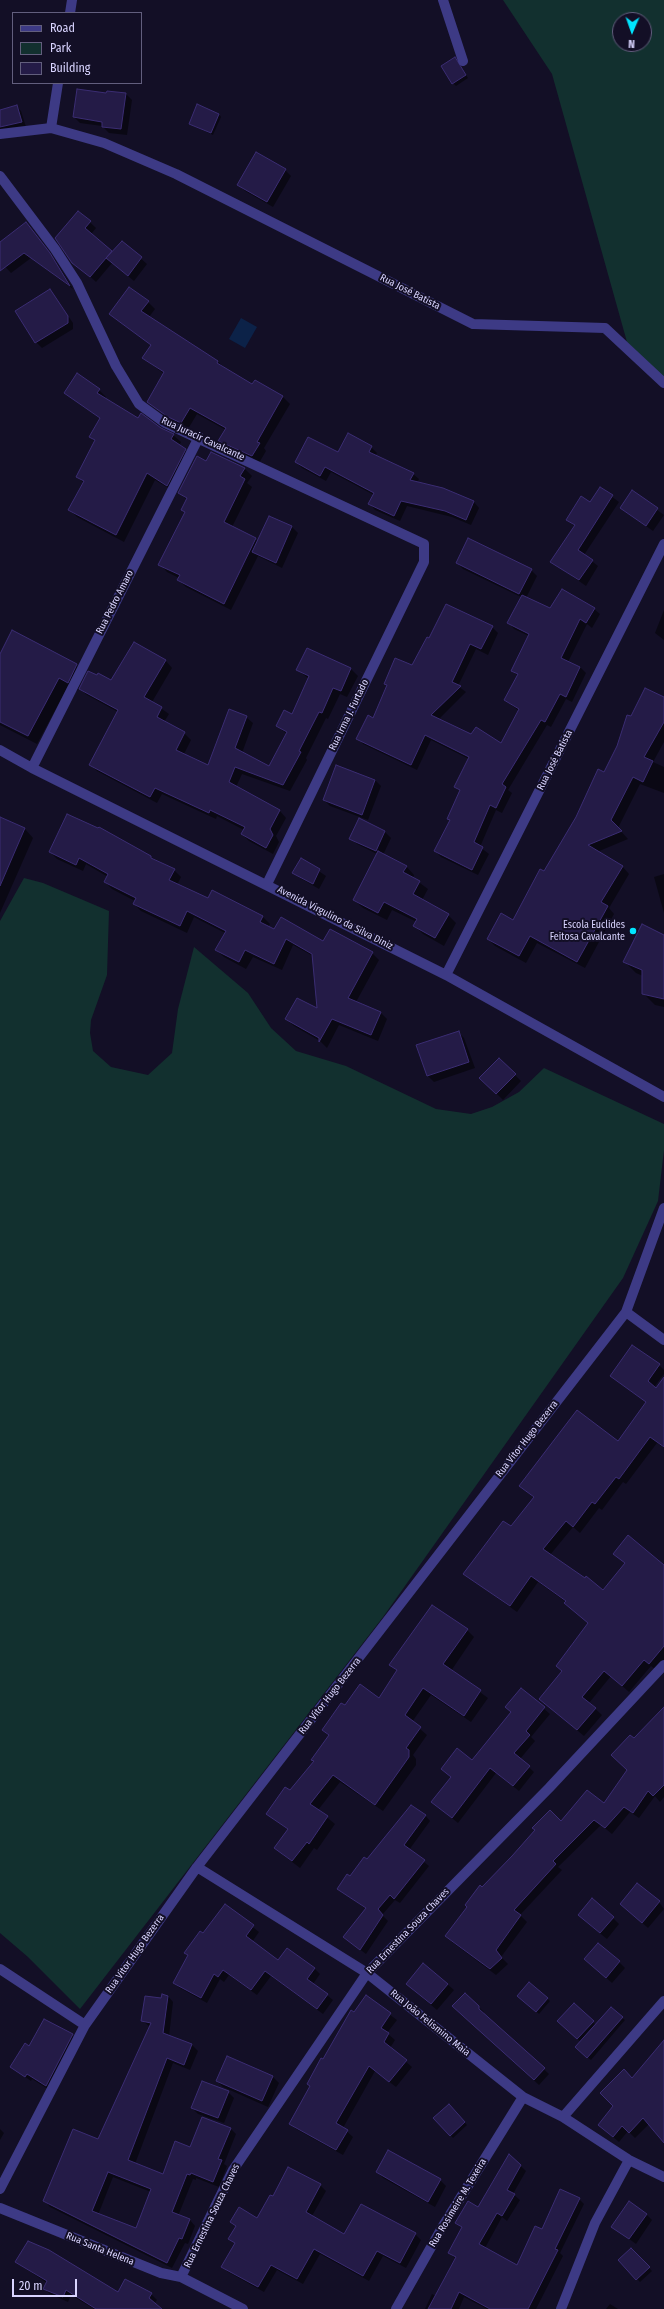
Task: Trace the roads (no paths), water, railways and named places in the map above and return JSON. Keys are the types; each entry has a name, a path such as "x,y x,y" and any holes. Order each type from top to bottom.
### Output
{"street":[{"path":"70,12 72,0"},
{"path":"442,0 464,61"},
{"path":"0,134 51,128 58,84"},
{"name":"Rua José Batista","path":"51,128 104,142 158,166 472,324 605,328 664,383"},
{"name":"Rua Juracir Cavalcante","path":"0,176 55,249 77,283 116,366 140,404 165,423 199,437 424,544"},
{"name":"Rua Pedro Amaro","path":"32,768 199,437"},
{"name":"Rua Irma J. Furtado","path":"267,884 424,562 424,544"},
{"name":"Rua José Batista","path":"446,975 664,544"},
{"name":"Avenida Virgulino da Silva Diniz","path":"0,750 32,768 267,884 446,975 664,1097"},
{"name":"Rua Vitor Hugo Bezerra","path":"0,2189 85,2024 197,1867 626,1312 664,1208"},
{"path":"626,1312 664,1340"},
{"name":"Rua Ernestina Souza Chaves","path":"181,2277 233,2170 367,1973 549,1788 664,1665"},
{"name":"Rua João Felismino Maia","path":"197,1867 367,1973 523,2097 562,2117 629,2160 664,2177"},
{"path":"0,1969 85,2024"},
{"path":"562,2117 664,2001"},
{"name":"Rua Rosimeire M. Texeira","path":"396,2309 443,2226 523,2097"},
{"path":"561,2309 595,2223 629,2160"},
{"name":"Rua Santa Helena","path":"0,2208 161,2273 181,2277 243,2309"}],"water":[{"path":"241,318 257,327 245,348 229,339"}],"place":[{"name":"Escola Euclides Feitosa Cavalcante","path":"633,931"}]}
